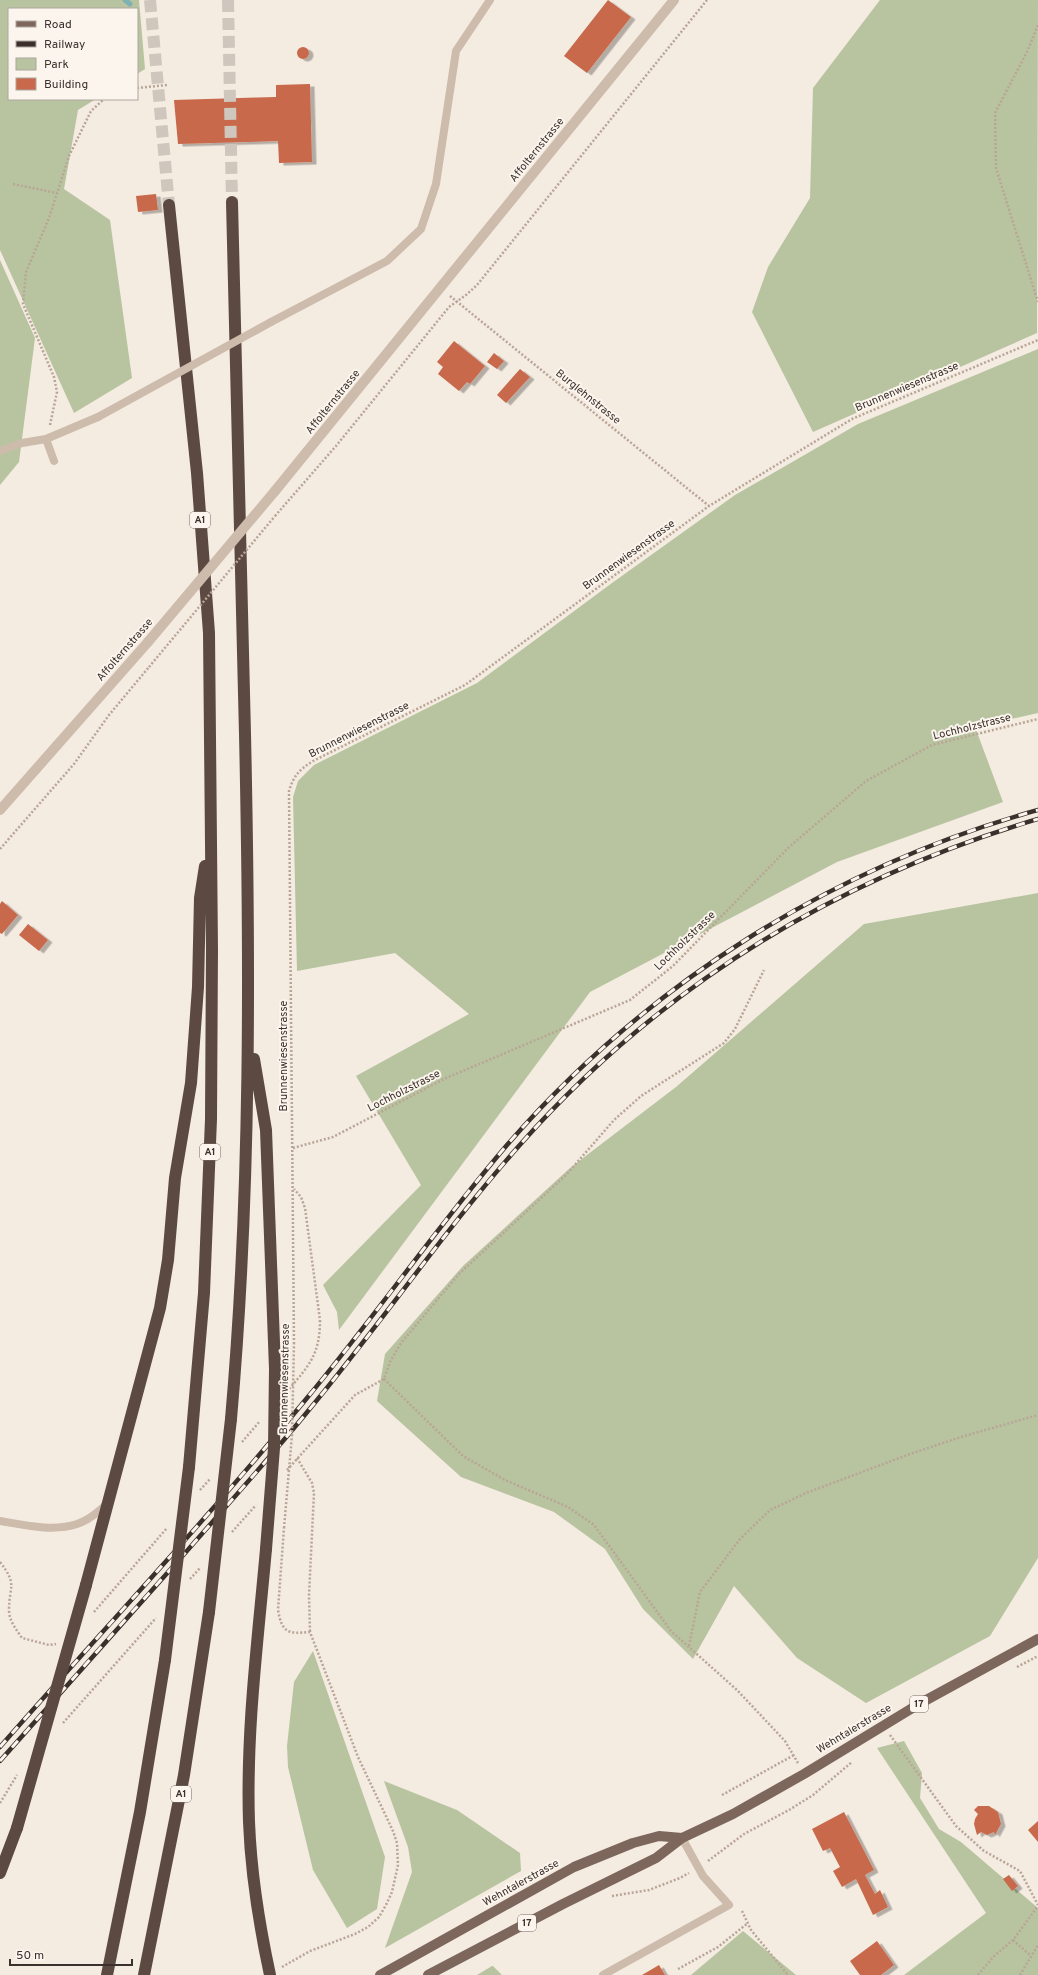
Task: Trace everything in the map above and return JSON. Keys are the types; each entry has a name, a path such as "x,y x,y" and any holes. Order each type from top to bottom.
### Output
{"highway":[{"name":"A1","path":"144,1975 168,1862 187,1760 209,1612 231,1418 245,1208 249,1027 243,659 232,202"},
{"name":"A1","path":"107,1975 144,1790 165,1660 179,1555 198,1380 208,1199 212,957 208,625 197,473 169,205"},
{"path":"0,1873 16,1828 110,1502 160,1308 168,1260 175,1178 191,1083 198,987 200,898 210,836"},
{"path":"249,1027 266,1130 275,1369 274,1448 252,1712 249,1799 254,1887 270,1974"}],"main road":[{"name":"Wehntalerstrasse","path":"428,1975 656,1858 682,1838 721,1820 804,1774 884,1724 1038,1639"},
{"name":"Wehntalerstrasse","path":"380,1975 574,1867 633,1843 659,1836 682,1838"}],"street":[{"name":"Affolternstrasse","path":"0,810 148,642 275,491 674,0"}],"lane":[{"path":"0,451 22,443 46,439 98,417 387,261 421,229 436,184 456,51 490,0"},
{"path":"46,439 54,461"},
{"path":"0,1521 48,1527 77,1524 94,1515 110,1502"},
{"path":"603,1975 729,1905 703,1876 682,1838"}],"path":[{"path":"0,849 74,764 109,714 275,516 336,446 449,307 477,285 707,0"},
{"path":"1038,25 1027,52 995,113 996,168 1038,302"},
{"path":"138,88 167,85"},
{"path":"46,439 57,392 54,377 23,304 26,272 49,218 69,156 91,111 103,100"},
{"path":"13,184 57,193"},
{"name":"Burglehnstrasse","path":"456,301 709,506"},
{"name":"Brunnenwiesenstrasse","path":"310,1632 286,1631 280,1624 278,1610 292,1420 294,1344 289,791 293,778 300,769 313,761 466,685 709,506 852,419 1038,340"},
{"name":"Lochholzstrasse","path":"293,1148 333,1137 444,1079 630,1000 673,966 788,848 866,781 932,745 1038,719"},
{"path":"282,1476 355,1395 384,1379 390,1362 401,1343 460,1274 567,1174 614,1120 641,1096 724,1043 735,1029 764,970"},
{"path":"384,1379 463,1456 505,1480 568,1506 594,1525 671,1631 737,1690 785,1741 804,1774"},
{"path":"689,1646 700,1592 740,1540 770,1510 806,1493 910,1454 961,1437 1038,1415"},
{"path":"270,1974 310,1951 355,1934 368,1927 379,1917 386,1905 392,1892 398,1865 397,1844 393,1831 358,1757 310,1632 309,1595 314,1493 312,1483 297,1458"},
{"path":"230,1535 261,1500"},
{"path":"0,1562 7,1572 13,1587 9,1610 12,1624 22,1638 49,1645 60,1642"},
{"path":"188,1582 203,1564"},
{"path":"62,1723 156,1617"},
{"path":"1011,1671 1038,1656"},
{"path":"884,1724 890,1736 956,1826 984,1851 1020,1871 1038,1905 1013,1940 993,1957 978,1975"},
{"path":"890,1736 896,1733"},
{"path":"722,1795 794,1755"},
{"path":"712,1859 744,1834 789,1810 812,1795 857,1757"},
{"path":"0,1803 21,1770"},
{"path":"608,1897 649,1890 680,1878"},
{"path":"742,1911 751,1930 788,1975"},
{"path":"678,1969 718,1947 748,1923"},
{"path":"1013,1940 1031,1956"},
{"path":"1020,1975 1038,1945"}],"green space":[{"path":"0,0 139,0 145,69 138,73 138,8 8,8 8,100 94,100 78,110 64,189 110,220 132,378 74,413 0,250"},
{"path":"880,0 1038,0 1037,333 813,432 752,312 768,267 810,198 813,88"},
{"path":"0,260 35,338 19,462 0,485"},
{"path":"1038,349 1038,713 975,727 1003,802 837,862 590,992 339,1330 337,1312 323,1285 421,1185 356,1076 469,1014 395,953 297,971 293,797 298,781 314,765 477,683 612,583 735,495 858,424"},
{"path":"1038,893 1038,1558 990,1636 866,1703 797,1658 734,1586 693,1659 643,1609 605,1549 554,1512 461,1477 377,1401 385,1354 463,1266 570,1168 676,1087 864,924"},
{"path":"313,1651 385,1857 377,1909 347,1928 313,1870 288,1767 287,1746 294,1682"},
{"path":"904,1741 922,1773 920,1798 939,1829 961,1842 1038,1908 1038,1975 904,1975 986,1913 877,1748"},
{"path":"384,1781 457,1810 520,1853 521,1871 385,1948 412,1872 408,1847"},
{"path":"743,1931 796,1975 691,1975"},
{"path":"492,1966 502,1975 477,1975"}],"building":[{"path":"608,0 631,17 587,73 564,56"},
{"path":"301,47 305,47 309,53 305,59 301,59 297,55 297,51"},
{"path":"310,84 312,162 279,163 278,141 178,144 174,100 276,97 276,85"},
{"path":"156,194 158,210 138,212 136,196"},
{"path":"454,341 485,366 470,384 467,382 459,391 438,374 443,367 437,362"},
{"path":"494,353 504,361 497,369 487,362"},
{"path":"520,369 530,377 506,403 497,395"},
{"path":"2,901 18,915 2,934 0,933 0,904"},
{"path":"28,924 48,940 39,951 19,935"},
{"path":"978,1806 989,1806 998,1812 1001,1824 995,1835 994,1832 987,1835 981,1832 977,1835 974,1824 978,1814 974,1810"},
{"path":"844,1812 874,1870 865,1875 875,1894 880,1890 888,1907 873,1915 856,1879 842,1887 833,1871 840,1867 830,1848 823,1851 812,1829"},
{"path":"1038,1821 1038,1842 1028,1830"},
{"path":"1009,1875 1018,1886 1012,1891 1003,1879"},
{"path":"877,1941 894,1965 881,1975 860,1975 850,1961"},
{"path":"659,1965 665,1975 642,1975"}],"waterway":[{"path":"125,0 130,4"}],"tunnel":[{"path":"150,0 169,205"},
{"path":"228,0 232,202"}],"railway":[{"path":"0,1747 194,1530 270,1442 333,1367 456,1207 507,1145 562,1087 620,1033 682,983 748,938 816,899 888,864 962,834 1038,810"},
{"path":"0,1761 293,1429 335,1378 490,1179 572,1089 630,1037 690,989 754,946 821,907 890,873 963,844 1038,819"}]}
